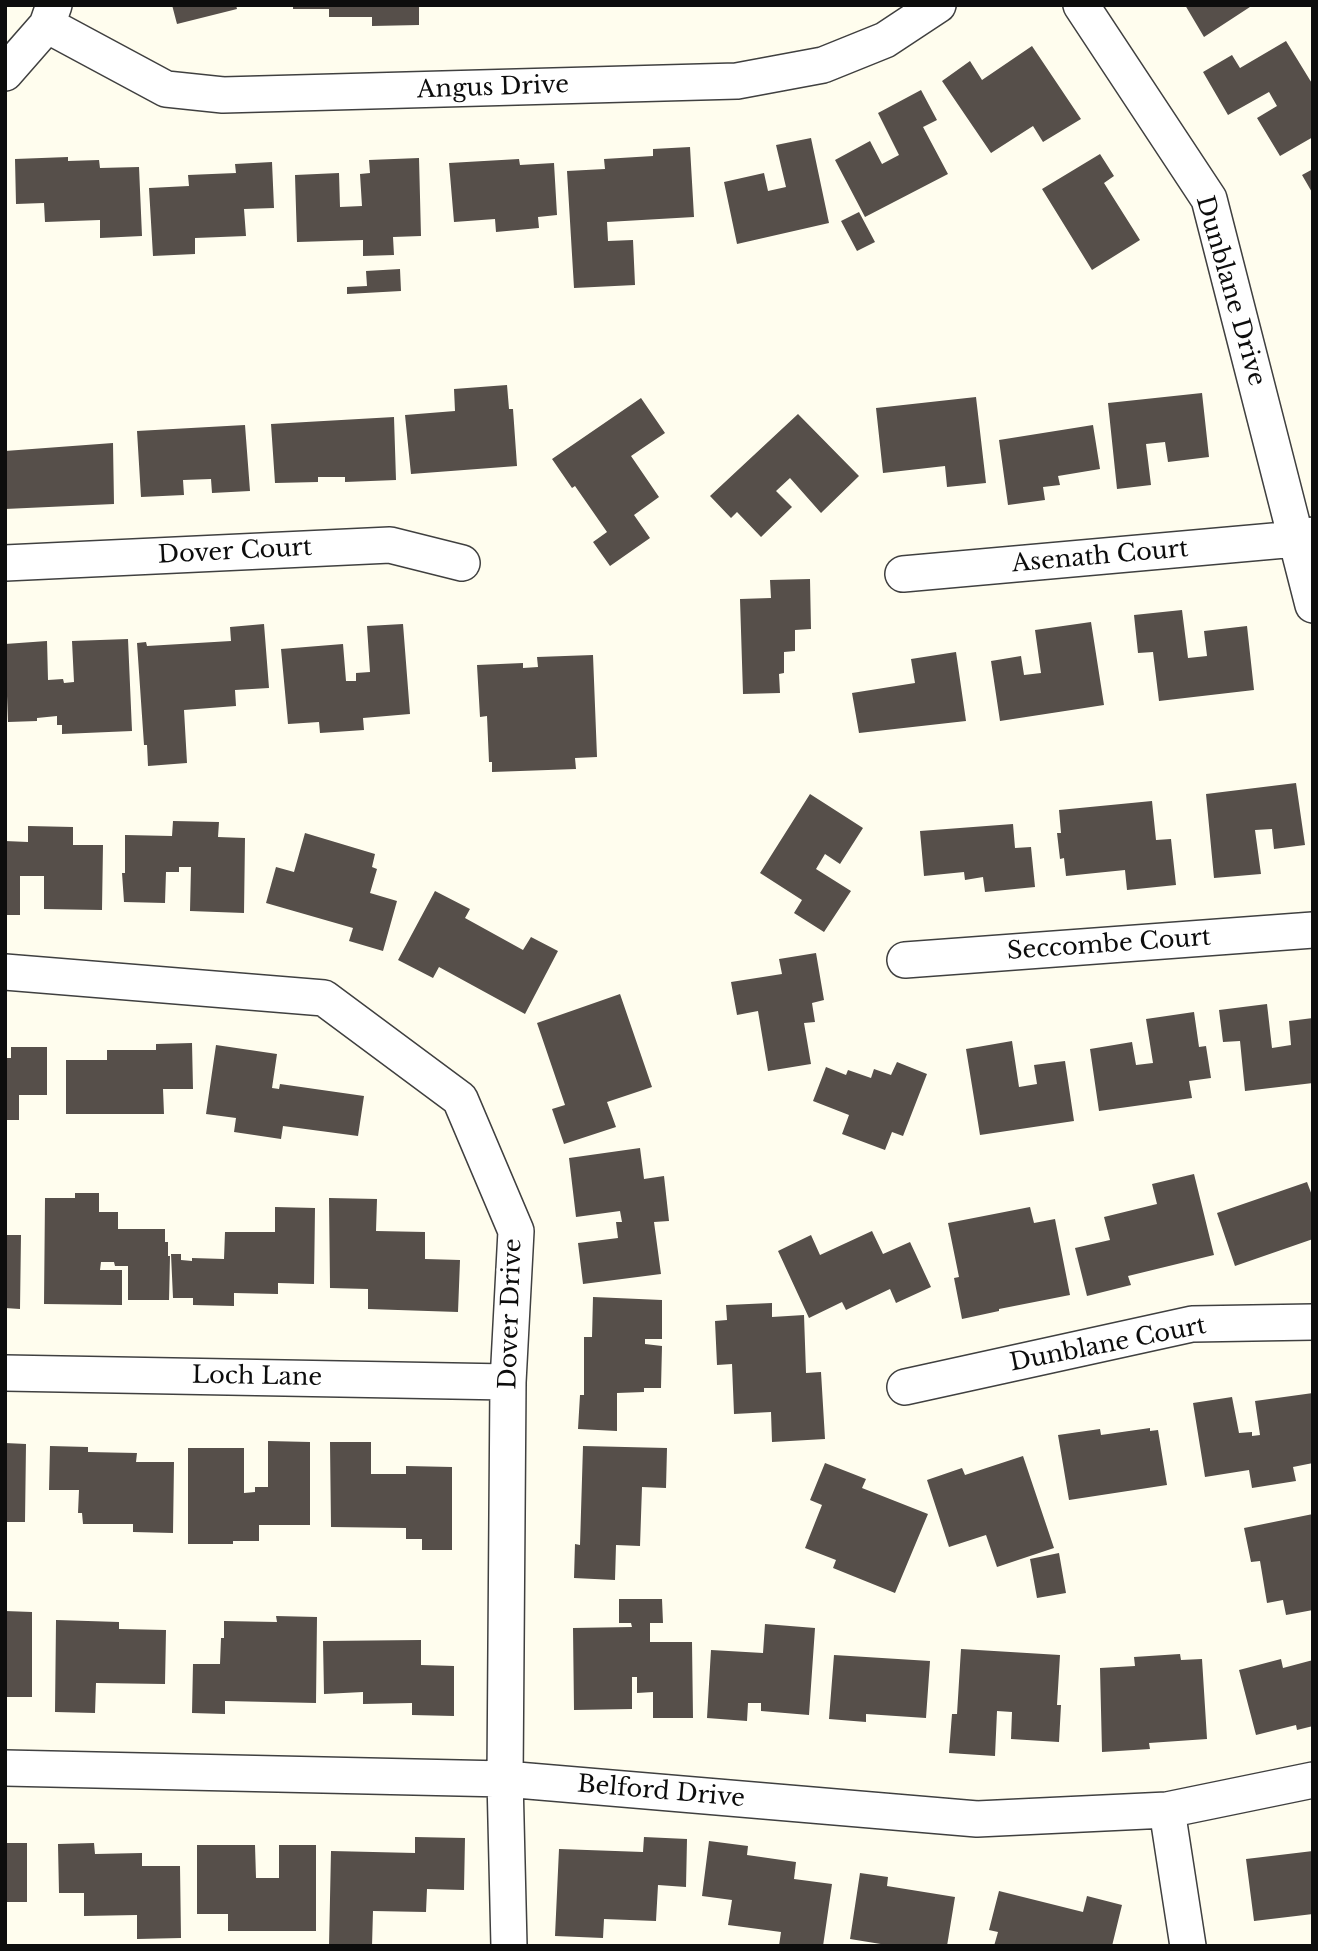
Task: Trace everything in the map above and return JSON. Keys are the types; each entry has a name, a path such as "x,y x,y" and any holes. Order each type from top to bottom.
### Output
{"street":[{"name":"Angus Drive","path":"51,15 166,89 223,95 737,81 823,65 885,40 939,5"},
{"name":"Dunblane Drive","path":"1081,5 1209,199 1304,537 1313,605"},
{"path":"5,73 51,15"},
{"name":"Asenath Court","path":"903,574 1304,537"},
{"name":"Dover Court","path":"5,563 390,545 462,563"},
{"name":"Seccombe Court","path":"905,960 1313,930"},
{"name":"Dover Drive","path":"5,972 324,998 460,1099 516,1231 508,1382 505,1779 509,1946"},
{"name":"Dunblane Court","path":"905,1387 1192,1324 1313,1322"},
{"name":"Loch Lane","path":"5,1373 508,1382"},
{"name":"Belford Drive","path":"5,1768 505,1779 977,1819 1167,1810 1313,1780"},
{"path":"1167,1810 1188,1946"}],"building":[{"path":"172,5 236,5 237,9 177,24"},
{"path":"293,5 419,5 419,25 372,26 372,17 329,17 329,9 293,9"},
{"path":"1185,5 1253,5 1204,37"},
{"path":"1286,41 1313,85 1313,137 1280,156 1257,118 1277,106 1269,92 1228,115 1203,72 1232,55 1240,68"},
{"path":"1032,46 1081,119 1043,142 1033,126 991,153 942,81 970,61 982,80"},
{"path":"921,90 937,120 923,127 948,174 865,217 835,160 870,141 882,164 899,155 878,113"},
{"path":"811,138 829,223 737,244 724,182 764,173 768,191 786,187 776,145"},
{"path":"690,147 694,217 607,222 608,241 633,240 635,285 574,288 567,171 605,169 604,159 653,156 653,149"},
{"path":"1100,154 1114,176 1104,183 1140,240 1092,270 1042,189"},
{"path":"68,157 68,161 99,160 100,168 139,167 142,236 100,238 100,220 45,222 44,203 16,204 15,159"},
{"path":"419,158 421,236 393,237 394,255 363,256 363,240 297,242 295,175 339,173 340,207 362,206 360,174 370,173 369,160"},
{"path":"519,159 520,165 554,163 557,215 538,217 539,228 496,232 495,219 454,222 449,163"},
{"path":"272,162 274,208 244,209 246,236 195,238 195,254 153,256 149,188 189,186 188,175 236,173 235,164"},
{"path":"1313,169 1313,194 1302,175"},
{"path":"859,212 875,242 857,251 841,221"},
{"path":"400,269 401,291 347,294 347,287 367,286 366,271"},
{"path":"507,385 509,409 513,409 517,466 411,474 405,415 455,411 454,389"},
{"path":"1202,393 1209,457 1168,462 1165,442 1146,444 1151,485 1117,489 1108,403"},
{"path":"976,397 986,483 947,487 945,466 883,473 876,408"},
{"path":"641,398 665,433 631,456 659,497 634,515 650,538 610,566 593,542 607,532 575,486 572,488 552,459"},
{"path":"798,414 859,476 821,513 790,478 776,491 792,507 761,537 737,512 731,518 710,496"},
{"path":"394,417 396,480 345,482 345,477 318,477 318,482 275,483 271,424"},
{"path":"245,425 250,491 212,493 211,479 183,480 184,495 141,497 137,431"},
{"path":"1093,425 1100,469 1058,476 1060,485 1043,487 1045,500 1008,505 999,440"},
{"path":"113,443 114,504 5,509 5,451"},
{"path":"810,579 811,629 795,630 795,651 784,652 784,673 779,674 780,693 743,694 740,599 771,598 770,580"},
{"path":"1182,610 1188,658 1207,656 1204,631 1247,626 1254,690 1159,701 1153,652 1138,653 1134,615"},
{"path":"1091,622 1104,705 1000,721 991,661 1021,656 1024,675 1041,673 1035,630"},
{"path":"264,624 269,688 235,690 236,706 184,710 187,763 148,766 147,745 144,745 137,643 146,642 147,646 231,641 230,627"},
{"path":"403,624 410,714 363,718 364,730 320,733 319,722 288,724 281,649 343,644 346,681 356,681 356,673 370,672 367,626"},
{"path":"128,639 132,731 62,734 62,725 57,725 57,716 37,718 37,721 8,722 5,644 47,641 48,680 63,679 64,683 74,682 72,641"},
{"path":"956,652 966,721 859,733 852,693 915,683 911,659"},
{"path":"593,655 597,757 575,758 576,769 492,772 487,716 480,717 477,665 523,663 523,668 538,667 537,657"},
{"path":"1296,783 1305,845 1274,849 1272,829 1255,830 1261,874 1214,878 1206,794"},
{"path":"810,794 863,828 840,864 825,854 816,869 851,891 824,932 794,913 802,900 760,873"},
{"path":"1152,801 1156,840 1171,839 1176,885 1127,890 1125,870 1066,876 1064,858 1060,859 1057,833 1061,833 1059,810"},
{"path":"173,821 219,822 218,837 245,838 244,913 190,911 191,867 179,867 179,872 166,872 165,903 124,902 122,873 125,873 125,835 172,836"},
{"path":"1013,824 1015,848 1031,847 1035,887 985,892 983,877 965,880 964,872 924,876 920,831"},
{"path":"28,826 73,827 73,845 103,845 102,910 44,909 44,876 20,876 20,915 5,915 5,841 28,842"},
{"path":"305,833 375,854 372,867 377,869 370,893 397,901 383,951 349,941 353,928 266,903 276,867 294,872"},
{"path":"435,891 470,909 465,918 523,950 531,937 558,951 525,1014 439,967 433,978 398,960"},
{"path":"816,953 824,1000 812,1003 815,1022 804,1023 811,1064 768,1071 758,1011 737,1015 731,982 782,974 779,959"},
{"path":"620,994 652,1087 607,1102 616,1127 564,1144 552,1109 565,1105 537,1023"},
{"path":"1267,1004 1272,1048 1291,1045 1289,1021 1313,1018 1313,1083 1245,1091 1240,1041 1223,1042 1219,1010"},
{"path":"1194,1012 1199,1047 1206,1046 1211,1078 1189,1081 1192,1098 1099,1111 1090,1049 1132,1042 1136,1065 1153,1063 1146,1019"},
{"path":"1012,1041 1019,1087 1037,1084 1034,1065 1065,1061 1074,1121 980,1135 966,1049"},
{"path":"192,1043 193,1089 163,1089 164,1114 66,1114 66,1060 107,1060 107,1050 156,1050 156,1044"},
{"path":"216,1045 277,1054 272,1088 279,1089 280,1084 364,1096 358,1136 283,1126 281,1139 234,1132 236,1118 206,1114"},
{"path":"11,1047 47,1047 47,1095 19,1095 19,1120 5,1120 5,1058 11,1058"},
{"path":"897,1062 927,1074 903,1136 892,1132 885,1150 842,1134 849,1115 813,1101 826,1067 846,1075 848,1070 871,1078 874,1069 891,1075"},
{"path":"640,1148 644,1179 664,1176 669,1221 654,1222 661,1274 583,1284 578,1243 618,1238 616,1222 622,1222 620,1211 576,1217 569,1158"},
{"path":"1194,1174 1214,1255 1128,1276 1131,1285 1087,1296 1075,1248 1110,1240 1104,1217 1157,1204 1152,1184"},
{"path":"1307,1182 1313,1198 1313,1239 1235,1266 1217,1213"},
{"path":"75,1193 99,1193 99,1212 118,1212 118,1229 165,1229 165,1242 168,1242 170,1256 169,1300 128,1300 128,1266 101,1262 100,1270 122,1270 122,1305 44,1304 45,1198 75,1198"},
{"path":"329,1198 377,1199 376,1231 425,1232 425,1259 460,1260 458,1312 368,1309 368,1289 330,1288"},
{"path":"275,1207 315,1208 314,1284 278,1283 278,1294 234,1293 234,1306 193,1305 193,1298 173,1298 171,1254 181,1254 181,1260 224,1259 225,1232 275,1232"},
{"path":"1030,1207 1034,1223 1055,1219 1070,1295 962,1319 954,1278 959,1277 948,1223"},
{"path":"872,1231 883,1254 910,1242 931,1287 896,1303 890,1289 846,1310 842,1302 809,1318 778,1251 811,1235 820,1255"},
{"path":"5,1235 21,1235 20,1309 5,1308"},
{"path":"593,1297 662,1300 662,1339 645,1339 645,1344 662,1346 661,1388 617,1393 617,1431 578,1429 580,1395 584,1395 584,1337 592,1337"},
{"path":"772,1303 772,1317 804,1315 806,1373 821,1372 825,1439 772,1442 771,1412 734,1414 732,1364 717,1365 715,1321 727,1320 726,1305"},
{"path":"1313,1393 1313,1463 1293,1467 1296,1481 1252,1488 1249,1470 1205,1477 1193,1403 1232,1397 1239,1433 1252,1432 1252,1436 1260,1435 1255,1401"},
{"path":"1150,1428 1150,1431 1158,1430 1167,1485 1069,1500 1058,1435 1100,1429 1101,1435"},
{"path":"268,1441 310,1442 310,1525 259,1525 259,1541 188,1544 188,1448 244,1448 244,1493 255,1492 255,1487 268,1487"},
{"path":"330,1442 371,1442 371,1474 406,1474 406,1466 452,1467 452,1550 422,1550 422,1539 406,1539 406,1528 331,1527"},
{"path":"5,1443 26,1444 25,1522 5,1522"},
{"path":"50,1446 88,1447 88,1452 137,1453 136,1462 174,1462 173,1533 133,1532 133,1524 83,1524 82,1513 78,1513 79,1490 49,1490"},
{"path":"583,1446 667,1448 666,1488 642,1487 640,1546 616,1545 615,1580 574,1578 575,1544 580,1545"},
{"path":"1023,1456 1054,1548 997,1567 986,1535 949,1547 927,1480 962,1468 965,1475"},
{"path":"825,1463 866,1479 862,1488 928,1514 895,1593 833,1568 836,1560 805,1548 822,1505 810,1500"},
{"path":"1313,1514 1313,1610 1286,1615 1283,1600 1267,1603 1260,1561 1251,1562 1244,1528"},
{"path":"1059,1553 1066,1593 1037,1598 1030,1559"},
{"path":"619,1599 662,1599 663,1623 650,1623 650,1642 692,1642 693,1718 653,1718 653,1692 637,1693 637,1677 632,1677 632,1709 574,1710 573,1628 632,1627 631,1623 619,1623"},
{"path":"5,1611 32,1612 32,1697 5,1697"},
{"path":"276,1616 317,1617 316,1703 225,1701 225,1714 192,1713 193,1664 220,1664 224,1621 277,1622"},
{"path":"56,1620 119,1622 119,1629 166,1630 165,1684 96,1683 95,1713 55,1712"},
{"path":"765,1624 815,1628 809,1715 761,1711 761,1703 748,1703 747,1721 707,1718 711,1650 763,1653"},
{"path":"421,1640 421,1665 454,1666 454,1716 412,1715 412,1703 363,1704 363,1692 324,1694 323,1641"},
{"path":"961,1649 1060,1655 1057,1705 1061,1705 1059,1742 1011,1739 1012,1712 997,1711 995,1756 949,1753 952,1714 957,1714"},
{"path":"1180,1654 1181,1660 1202,1659 1207,1739 1149,1743 1150,1749 1102,1752 1100,1668 1135,1666 1134,1657"},
{"path":"834,1655 930,1661 926,1718 866,1714 866,1722 829,1719"},
{"path":"1281,1659 1283,1668 1313,1660 1313,1726 1297,1730 1296,1725 1256,1735 1239,1670"},
{"path":"415,1837 465,1838 464,1890 427,1889 426,1912 373,1911 372,1946 329,1946 331,1851 415,1853"},
{"path":"644,1837 687,1839 686,1887 658,1885 656,1921 604,1919 603,1938 555,1936 559,1849 643,1852"},
{"path":"709,1841 748,1846 747,1855 796,1862 794,1879 832,1884 823,1946 779,1946 781,1932 728,1925 732,1900 702,1896"},
{"path":"5,1843 27,1843 27,1902 5,1902"},
{"path":"94,1843 95,1854 142,1853 142,1866 180,1866 181,1938 137,1939 137,1915 84,1916 84,1893 59,1893 58,1844"},
{"path":"197,1845 255,1845 256,1878 279,1878 279,1845 316,1845 316,1931 228,1931 228,1914 197,1914"},
{"path":"1313,1851 1313,1914 1254,1921 1246,1859"},
{"path":"860,1873 888,1877 887,1886 955,1897 947,1946 893,1946 850,1939"},
{"path":"999,1891 1083,1912 1087,1896 1122,1905 1112,1946 994,1946 998,1932 989,1930"}]}
